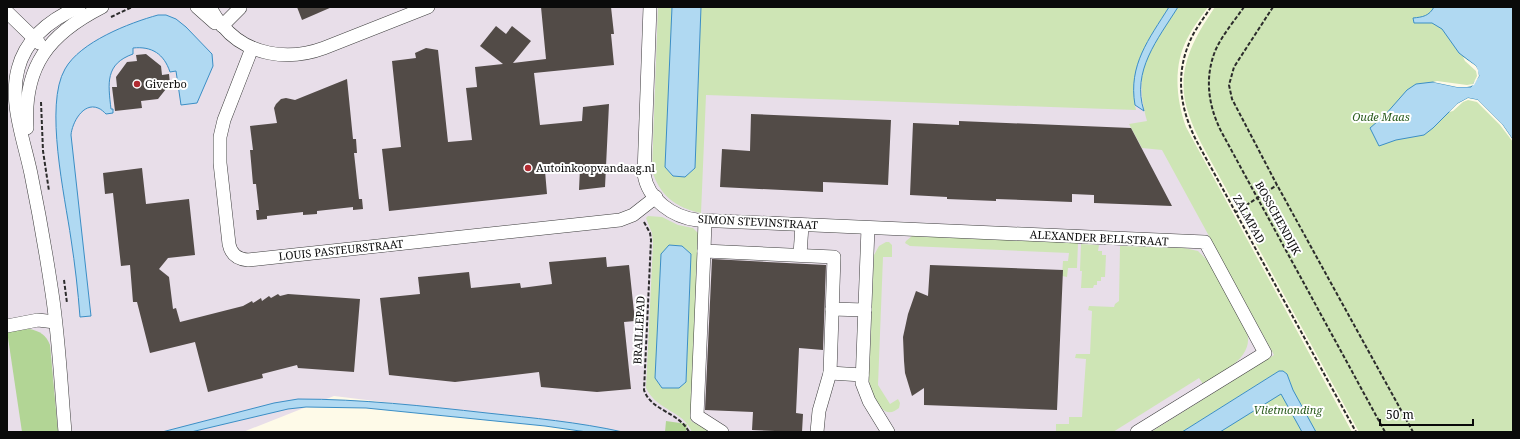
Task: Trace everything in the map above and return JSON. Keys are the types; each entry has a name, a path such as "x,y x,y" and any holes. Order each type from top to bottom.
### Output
{"street":[{"path":"65,432 52,294 30,173 18,121 15,83 20,63 34,38 50,23 79,7"},
{"path":"197,7 213,22 222,26"},
{"path":"210,7 222,26 238,41 252,48 279,55 292,56 309,53 428,7"},
{"path":"222,26 240,7"},
{"path":"650,7 644,170 647,182 656,197"},
{"path":"7,12 46,50"},
{"path":"30,173 26,116 27,96 35,70 51,43 66,28 106,12"},
{"name":"LOUIS PASTEURSTRAAT","path":"252,48 224,120 219,146 229,244 233,253 240,259 248,260 616,221 626,218 656,197"},
{"name":"SIMON STEVINSTRAAT","path":"656,197 665,208 674,214 689,219 868,228"},
{"path":"705,220 697,416 722,432"},
{"path":"800,255 802,225"},
{"path":"868,228 862,375 863,386 888,432"},
{"name":"ALEXANDER BELLSTRAAT","path":"868,228 1204,242 1265,353 1137,432"},
{"path":"704,251 834,257 830,373 819,411 817,432"},
{"path":"832,309 865,310"},
{"path":"8,322 38,320 55,322"},
{"path":"830,373 862,375"}],"path":[{"path":"106,12 132,7"},
{"name":"ZALMPAD","path":"1211,7 1189,43 1182,71 1181,96 1184,113 1192,132 1356,432"},
{"name":"BOSSCHENDIJK","path":"1244,7 1217,47 1210,73 1209,92 1212,110 1216,121 1257,198 1385,432"},
{"path":"1273,7 1238,59 1231,73 1229,85 1230,91 1235,106 1277,185 1413,432"},
{"path":"42,96 41,114 43,151 49,192"},
{"path":"1236,212 1277,185"},
{"name":"BRAILLEPAD","path":"637,211 648,227 651,240 644,390 654,404 679,419 689,432"},
{"path":"63,276 68,310"}],"shaded area":[{"path":"7,7 1116,7 1292,359 1170,432 629,432 334,396 243,432 7,432"}],"green space":[{"path":"658,7 672,7 665,167 673,176 685,177 695,168 701,7 1169,7 1153,32 1141,56 1137,68 1134,80 1136,110 706,95 701,213 684,208 670,199 659,187 652,170"},
{"name":"Vlietmonding","path":"1178,7 1208,7 1189,35 1180,60 1178,71 1178,94 1186,127 1352,432 1213,432 1291,384 1287,374 1283,371 1279,371 1182,432 1151,432 1274,355 1162,150 1142,148 1129,124 1147,121 1143,103 1142,87 1146,60 1159,36"},
{"name":"Oude Maas","path":"1215,7 1498,7 1513,127 1513,432 1359,432 1201,143 1190,119 1185,100 1185,71 1188,58 1199,32"},
{"path":"648,216 662,217 678,225 693,228 698,233 691,421 711,432 692,432 683,419 651,396 646,388 653,244 652,233 646,218","holes":["669,245 682,246 691,254 686,382 679,388 662,388 655,377"]},
{"path":"912,236 1078,243 1077,268 1068,268 1067,277 1062,276 1063,261 1068,261 1069,253 910,246 905,243"},
{"path":"889,242 892,245 892,257 883,257 878,385 890,404 898,399 900,403 899,408 891,412 882,409 877,402 869,380 874,255 879,246"},
{"path":"1081,244 1099,245 1098,251 1102,251 1102,255 1106,255 1105,277 1101,277 1101,281 1097,281 1097,285 1094,285 1093,288 1081,288"},
{"path":"1120,246 1184,248 1198,251 1208,261 1246,330 1248,340 1246,348 1242,356 1235,363 1219,375 1203,384 1199,378 1113,432 1056,432 1056,424 1069,424 1069,417 1082,417 1086,359 1075,358 1076,354 1090,354 1092,311 1088,310 1089,306 1114,307 1119,301"},
{"path":"29,329 42,334 50,345 58,432 22,432 7,331"},
{"path":"666,421 687,424 686,432 665,432"}],"water":[{"path":"672,7 701,7 695,168 685,177 673,176 665,167"},
{"path":"1169,7 1178,7 1155,43 1144,69 1141,82 1141,96 1144,111 1135,105 1134,91 1137,65 1154,30"},
{"path":"1434,7 1513,7 1513,140 1502,124 1478,100 1468,98 1457,104 1424,135 1396,140 1379,146 1370,128 1385,115 1407,90 1416,84 1433,82 1457,87 1471,87 1479,76 1476,66 1459,53 1442,29 1432,23 1414,23 1413,18 1425,16"},
{"path":"158,15 166,15 176,19 186,27 212,54 213,66 197,103 181,105 176,71 170,72 164,60 156,52 146,48 133,48 133,54 117,63 110,76 109,91 111,109 113,109 113,113 106,114 99,108 93,107 83,111 76,120 71,135 91,316 80,317 74,258 58,152 56,105 59,85 65,69 72,59 93,42 120,28"},
{"path":"669,245 682,246 691,254 686,382 679,388 662,388 655,378 661,254"},
{"path":"1279,371 1283,371 1287,374 1293,390 1316,432 1302,432 1281,394 1220,432 1182,432"},
{"path":"298,399 322,399 440,408 555,421 623,432 587,432 545,426 366,408 306,407 288,409 191,432 162,432 274,403"}],"pier":[{"path":"1463,57 1476,66 1478,70 1479,76 1474,85 1457,87 1433,82 1437,81 1467,85 1473,84 1477,76 1476,71 1465,61"},
{"path":"1468,98 1478,100 1502,124 1513,142 1500,125 1477,102 1468,100 1463,102 1453,111 1449,112 1457,104"}],"building":[{"path":"297,7 332,7 302,20"},
{"path":"541,7 611,7 614,34 611,34 614,65 534,73 540,125 582,121 583,107 609,104 605,187 579,190 580,168 545,171 547,194 389,211 382,149 401,147 392,61 416,58 415,53 426,48 438,50 448,142 472,140 466,88 477,87 475,67 503,64 480,46 496,26 506,34 512,26 531,41 513,63 546,59"},
{"path":"146,54 161,66 162,75 169,74 170,84 158,99 141,101 142,108 115,111 112,87 117,87 116,77 127,62 137,61 136,55"},
{"path":"347,79 353,139 356,139 357,153 354,153 359,199 362,199 363,209 353,210 353,207 317,211 317,214 303,215 303,212 267,216 267,219 257,220 256,210 259,210 256,184 253,184 250,150 253,150 250,126 277,123 274,108 281,99 286,98 295,100"},
{"path":"751,114 891,120 888,185 823,182 823,192 720,187 722,149 750,151"},
{"path":"959,121 1131,128 1172,206 1094,203 1094,195 1072,194 1072,202 947,199 947,197 910,195 913,123 959,125"},
{"path":"142,168 146,204 189,199 195,255 168,258 159,269 169,277 173,309 176,308 180,322 243,306 252,301 253,303 261,298 262,301 269,296 271,298 278,294 280,296 288,294 360,299 354,372 298,368 297,365 262,374 263,378 208,392 195,342 150,353 137,302 133,302 130,265 121,266 113,193 105,194 103,173"},
{"path":"606,257 607,267 629,265 635,321 624,322 631,389 597,392 541,387 539,372 455,382 389,375 380,298 420,294 418,277 469,272 471,288 520,283 521,288 552,284 549,262"},
{"path":"712,259 826,265 823,350 799,348 796,413 803,414 802,432 752,430 753,412 705,410"},
{"path":"930,265 1063,270 1057,410 924,405 924,388 912,396 905,373 903,337 908,314 916,291 928,296"}],"place":[{"name":"Giverbo","path":"137,84"},
{"name":"Autoinkoopvandaag.nl","path":"528,168"}]}
